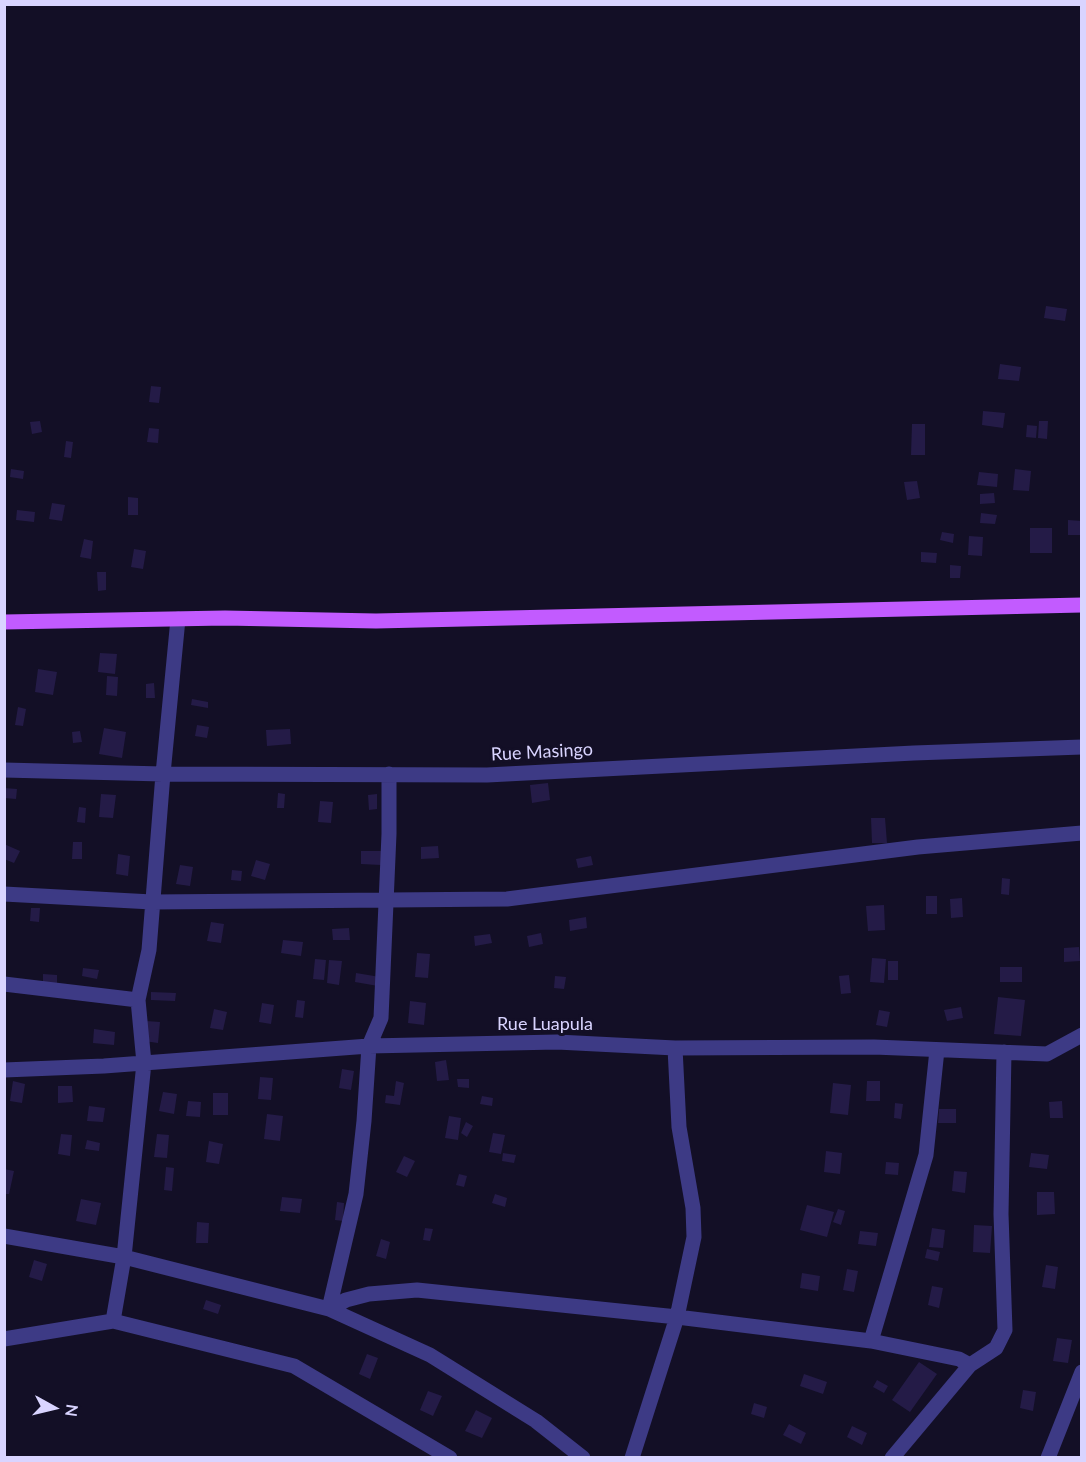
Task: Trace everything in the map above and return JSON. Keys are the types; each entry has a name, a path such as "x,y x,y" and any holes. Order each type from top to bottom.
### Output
{"main road":[{"path":"4,622 225,618 376,621 1082,605"}],"street":[{"path":"113,1321 124,1257 144,1063 138,1000 148,950 178,619"},
{"name":"Rue Masingo","path":"4,770 163,774 487,775 914,753 1082,747"},
{"path":"329,1309 356,1194 369,1046 381,1018 389,834 389,774"},
{"path":"4,894 152,902 507,899 918,847 1082,833"},
{"path":"4,984 138,1000"},
{"name":"Rue Luapula","path":"4,1070 144,1063 369,1046 557,1042 675,1048 874,1047 1047,1054 1082,1035"},
{"path":"632,1458 677,1317 694,1238 693,1208 679,1127 675,1048"},
{"path":"871,1341 926,1155 938,1050"},
{"path":"892,1458 970,1365 996,1348 1005,1330 1000,1214 1004,1052"},
{"path":"4,1236 124,1257 329,1309 430,1355 536,1421 583,1458"},
{"path":"329,1309 346,1300 369,1294 417,1290 677,1317 871,1341 959,1359 970,1365"},
{"path":"4,1339 113,1321 294,1366 450,1458"},
{"path":"1048,1458 1082,1372"}],"building":[{"path":"1046,306 1067,309 1065,321 1044,318"},
{"path":"1000,364 1021,367 1019,381 998,379"},
{"path":"151,386 161,387 159,403 149,402"},
{"path":"983,411 1005,413 1003,428 982,425"},
{"path":"40,421 42,432 32,434 30,422"},
{"path":"1039,421 1048,421 1047,439 1038,438"},
{"path":"912,424 925,424 925,455 911,455"},
{"path":"1027,425 1037,426 1036,438 1026,437"},
{"path":"149,428 159,429 158,443 147,442"},
{"path":"66,441 73,442 71,458 64,457"},
{"path":"11,469 24,471 23,479 10,477"},
{"path":"1015,469 1031,471 1029,491 1013,490"},
{"path":"979,472 998,474 997,487 977,485"},
{"path":"917,481 920,498 907,500 904,482"},
{"path":"994,493 995,503 980,504 980,494"},
{"path":"128,497 138,498 138,515 128,515"},
{"path":"52,503 65,505 62,521 49,519"},
{"path":"17,510 35,512 34,522 16,520"},
{"path":"981,513 997,515 995,524 980,523"},
{"path":"1068,520 1082,521 1082,535 1068,535"},
{"path":"1030,528 1052,528 1052,553 1030,553"},
{"path":"942,532 954,534 953,543 940,540"},
{"path":"969,536 983,537 982,556 968,555"},
{"path":"84,539 93,541 91,559 80,557"},
{"path":"134,549 146,551 143,569 131,567"},
{"path":"921,552 937,553 936,563 921,562"},
{"path":"950,565 961,566 960,578 950,578"},
{"path":"97,572 106,572 106,590 98,591"},
{"path":"100,653 117,654 115,674 98,672"},
{"path":"38,669 57,672 53,695 35,692"},
{"path":"107,676 118,677 117,696 106,695"},
{"path":"154,683 155,698 146,698 146,684"},
{"path":"192,699 208,702 208,708 191,705"},
{"path":"18,707 26,709 23,726 15,725"},
{"path":"197,725 209,727 207,738 195,736"},
{"path":"104,728 126,732 122,758 99,754"},
{"path":"290,729 291,744 267,746 266,730"},
{"path":"80,731 82,742 73,743 72,732"},
{"path":"548,783 550,800 532,803 530,785"},
{"path":"4,788 17,789 16,799 4,798"},
{"path":"278,793 285,794 284,808 277,808"},
{"path":"101,794 116,795 113,818 99,817"},
{"path":"377,794 377,809 369,810 368,795"},
{"path":"320,801 333,802 331,823 318,822"},
{"path":"79,807 86,808 85,823 77,822"},
{"path":"871,818 885,818 887,843 872,843"},
{"path":"73,842 82,842 82,859 72,859"},
{"path":"4,844 20,851 14,863 4,859"},
{"path":"438,846 439,858 421,859 421,847"},
{"path":"361,851 381,851 381,865 361,864"},
{"path":"118,854 130,856 128,876 116,874"},
{"path":"591,856 593,865 578,868 576,859"},
{"path":"256,860 270,864 265,880 251,876"},
{"path":"180,865 193,867 190,886 176,884"},
{"path":"232,870 242,871 241,881 231,880"},
{"path":"1002,878 1010,879 1009,895 1001,894"},
{"path":"926,896 937,896 937,914 926,914"},
{"path":"962,898 963,917 951,918 950,899"},
{"path":"884,905 885,930 868,931 866,906"},
{"path":"31,908 40,908 39,922 30,921"},
{"path":"586,917 587,928 570,931 569,920"},
{"path":"211,922 224,924 221,943 207,941"},
{"path":"349,928 350,940 333,940 332,929"},
{"path":"541,933 543,944 529,947 527,936"},
{"path":"490,934 492,943 475,946 474,936"},
{"path":"283,940 303,942 301,956 281,953"},
{"path":"1079,947 1080,961 1064,962 1064,948"},
{"path":"417,953 430,954 428,978 415,977"},
{"path":"872,958 886,959 884,983 870,982"},
{"path":"315,959 326,960 324,980 313,979"},
{"path":"329,960 342,961 339,985 327,983"},
{"path":"888,961 898,961 898,980 888,980"},
{"path":"1000,967 1022,967 1022,982 1000,982"},
{"path":"83,968 99,970 97,979 82,976"},
{"path":"356,973 380,977 378,986 355,982"},
{"path":"43,974 57,975 57,984 43,983"},
{"path":"849,975 851,993 841,994 839,976"},
{"path":"555,976 566,977 564,989 554,988"},
{"path":"151,992 176,993 175,1001 151,1000"},
{"path":"998,997 1025,1000 1021,1036 994,1034"},
{"path":"297,1000 305,1001 303,1018 295,1017"},
{"path":"410,1001 426,1003 424,1025 408,1023"},
{"path":"262,1003 274,1005 271,1024 259,1022"},
{"path":"961,1007 963,1018 947,1021 944,1010"},
{"path":"214,1009 227,1012 223,1030 210,1028"},
{"path":"879,1010 890,1012 887,1027 876,1025"},
{"path":"146,1021 160,1022 158,1043 144,1041"},
{"path":"94,1029 115,1032 114,1045 93,1043"},
{"path":"446,1060 449,1080 437,1081 435,1062"},
{"path":"342,1069 354,1071 351,1090 339,1088"},
{"path":"260,1077 273,1078 271,1100 258,1099"},
{"path":"457,1079 469,1079 469,1088 458,1087"},
{"path":"13,1081 25,1084 22,1103 10,1101"},
{"path":"396,1081 404,1083 400,1105 385,1103 386,1095 394,1096"},
{"path":"867,1081 880,1081 880,1101 866,1101"},
{"path":"833,1083 851,1085 848,1115 830,1113"},
{"path":"58,1086 72,1086 73,1102 58,1103"},
{"path":"163,1092 177,1094 174,1114 159,1111"},
{"path":"213,1093 228,1093 228,1115 213,1115"},
{"path":"482,1096 493,1098 492,1106 480,1104"},
{"path":"188,1101 201,1102 200,1117 186,1116"},
{"path":"1062,1101 1063,1118 1050,1118 1049,1102"},
{"path":"895,1103 903,1104 901,1119 894,1118"},
{"path":"89,1106 105,1108 103,1122 87,1121"},
{"path":"939,1109 956,1109 956,1123 938,1123"},
{"path":"267,1114 283,1116 280,1141 264,1139"},
{"path":"449,1116 461,1118 458,1140 445,1138"},
{"path":"466,1122 473,1126 467,1137 461,1133"},
{"path":"493,1133 505,1135 501,1154 489,1152"},
{"path":"61,1134 72,1135 70,1156 58,1154"},
{"path":"157,1134 169,1135 167,1158 154,1157"},
{"path":"87,1140 100,1143 99,1151 85,1149"},
{"path":"209,1141 223,1144 219,1164 206,1162"},
{"path":"826,1151 842,1153 840,1174 824,1172"},
{"path":"503,1153 516,1155 514,1163 502,1161"},
{"path":"1031,1153 1049,1155 1047,1169 1029,1167"},
{"path":"404,1156 415,1161 407,1177 396,1172"},
{"path":"886,1162 899,1163 898,1175 885,1174"},
{"path":"166,1167 174,1168 172,1191 164,1190"},
{"path":"4,1169 14,1171 9,1194 4,1194"},
{"path":"954,1171 967,1172 965,1193 952,1191"},
{"path":"459,1174 467,1176 464,1187 456,1185"},
{"path":"1037,1192 1054,1192 1055,1214 1037,1215"},
{"path":"495,1194 507,1198 505,1207 492,1203"},
{"path":"282,1197 302,1199 300,1213 280,1211"},
{"path":"81,1199 101,1203 96,1225 76,1221"},
{"path":"337,1202 344,1203 343,1221 335,1220"},
{"path":"807,1205 834,1212 827,1237 800,1230"},
{"path":"838,1209 845,1211 841,1225 833,1222"},
{"path":"197,1222 209,1223 208,1243 196,1243"},
{"path":"974,1225 992,1226 990,1253 973,1252"},
{"path":"425,1228 433,1229 430,1241 423,1240"},
{"path":"932,1228 945,1230 943,1248 929,1247"},
{"path":"860,1231 878,1233 876,1246 858,1244"},
{"path":"381,1239 390,1242 386,1259 376,1256"},
{"path":"927,1249 940,1252 938,1261 925,1258"},
{"path":"34,1260 47,1264 42,1281 29,1277"},
{"path":"1046,1265 1058,1267 1055,1289 1042,1287"},
{"path":"847,1269 858,1271 854,1292 843,1290"},
{"path":"802,1273 820,1276 818,1291 800,1288"},
{"path":"932,1286 943,1288 939,1308 928,1305"},
{"path":"206,1300 221,1305 218,1314 203,1309"},
{"path":"1057,1338 1072,1340 1068,1363 1053,1361"},
{"path":"367,1354 378,1358 370,1379 359,1374"},
{"path":"919,1362 937,1374 910,1412 892,1400"},
{"path":"804,1374 827,1382 823,1394 800,1386"},
{"path":"877,1380 888,1386 884,1393 873,1387"},
{"path":"1023,1390 1036,1392 1033,1411 1020,1408"},
{"path":"428,1391 442,1396 433,1416 420,1410"},
{"path":"754,1403 767,1407 764,1418 751,1414"},
{"path":"476,1410 492,1418 482,1438 465,1431"},
{"path":"789,1424 806,1433 801,1444 783,1435"},
{"path":"852,1426 867,1433 862,1445 847,1437"}]}
